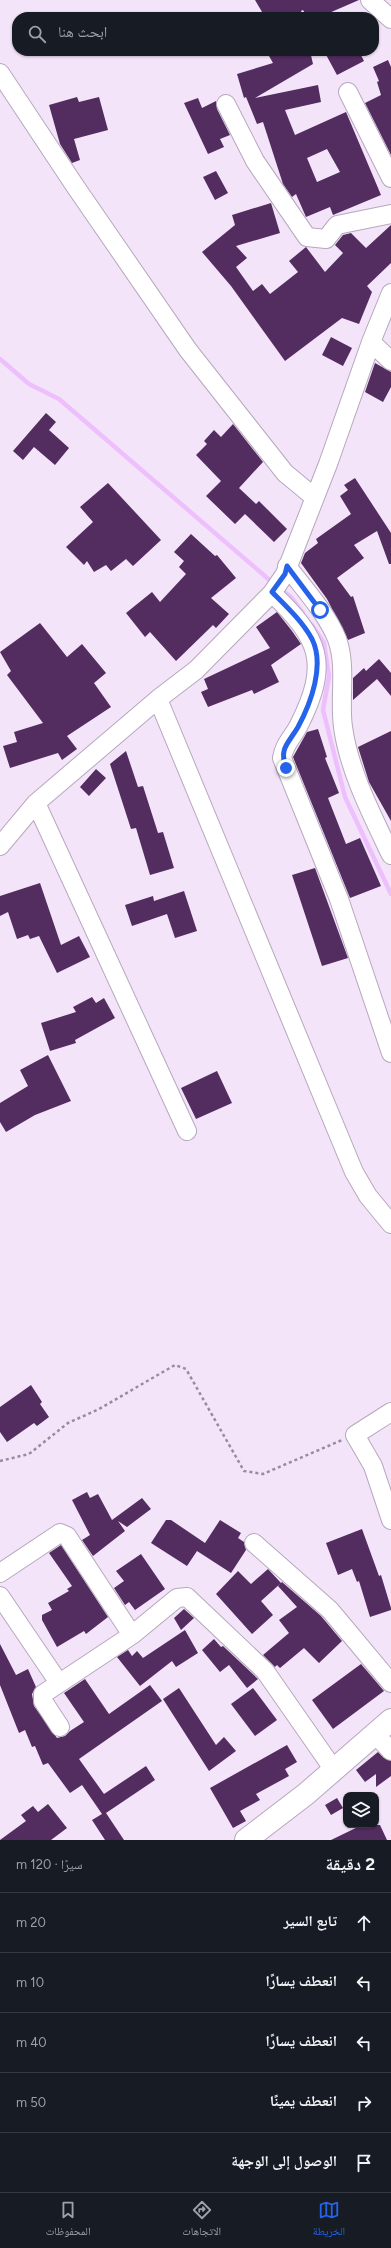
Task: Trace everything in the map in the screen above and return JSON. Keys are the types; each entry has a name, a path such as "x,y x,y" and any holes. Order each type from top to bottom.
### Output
{"street":[{"path":"370,0 391,19"},
{"path":"0,73 75,186 188,350 285,474 314,497"},
{"path":"348,92 391,178"},
{"path":"226,104 255,161 307,237 326,239 337,225 391,214"},
{"path":"2,837 36,803 158,699 196,670 274,591 286,570 328,464 371,342 391,293"},
{"path":"371,342 391,361"},
{"path":"286,570 320,610 336,638 340,658 343,728 352,768 391,854"},
{"path":"274,591 294,613 312,640 318,661 313,690 298,726 284,748 282,758 338,899 391,1053"},
{"path":"158,699 354,1172 368,1196 391,1224"},
{"path":"36,803 187,1131"},
{"path":"391,1412 355,1435 373,1466 391,1520"},
{"path":"0,1573 60,1533 67,1536 132,1635"},
{"path":"254,1543 330,1610 391,1684"},
{"path":"0,1596 59,1683"},
{"path":"60,1727 43,1701 43,1694 132,1635 178,1598 187,1597 265,1671 334,1770"},
{"path":"248,1839 306,1794 391,1720"},
{"path":"375,1734 391,1751"}],"path":[{"path":"0,1461 29,1454 68,1423 99,1409 174,1365 186,1369 244,1471 263,1474 355,1435"}],"building":[{"path":"255,0 359,0 331,12 304,12 303,10 301,12 262,12"},
{"path":"269,56 311,56 313,64 255,98 318,85 321,102 285,110 295,135 346,112 381,195 333,215 330,207 306,217 296,194 292,197 283,184 263,122 257,124 246,97 244,98 237,74 273,63","holes":["327,149 340,172 317,182 307,158"]},
{"path":"327,56 362,56 364,61 337,75"},
{"path":"388,60 391,67 391,155 365,103 381,95 377,82 379,81 373,67"},
{"path":"77,97 79,102 99,97 108,130 74,139 80,160 72,163 60,144 49,105"},
{"path":"198,98 202,108 216,101 217,109 230,135 220,139 224,147 208,154 184,103"},
{"path":"216,171 228,193 215,200 203,177"},
{"path":"271,203 280,233 236,246 247,258 236,267 253,291 262,284 270,294 298,272 289,261 306,247 325,272 343,253 335,245 343,235 351,233 366,248 391,225 391,263 367,286 372,292 359,324 342,318 285,361 231,286 202,252 235,225 232,215"},
{"path":"331,337 352,348 343,366 322,355"},
{"path":"375,363 391,372 391,387 383,402 365,392"},
{"path":"46,413 56,422 49,430 69,448 55,465 34,447 23,460 13,451"},
{"path":"233,424 263,462 239,488 256,504 259,501 287,529 274,542 245,514 235,524 206,496 221,481 196,455 207,444 204,441 214,430 221,437"},
{"path":"355,478 391,533 391,564 389,564 377,531 354,545 364,558 337,578 351,597 353,596 365,633 348,640 327,599 301,563 305,553 318,543 316,539 351,514 340,496 348,490 344,485"},
{"path":"108,483 161,540 133,566 126,559 111,571 106,565 94,572 87,561 84,565 66,547 93,522 80,507"},
{"path":"191,534 215,556 217,555 236,578 211,598 229,614 216,628 213,625 176,661 150,632 145,637 126,613 152,592 160,602 186,574 179,567 184,561 174,552"},
{"path":"277,612 301,644 271,665 279,682 254,694 252,690 208,707 201,692 208,689 204,679 270,648 256,627"},
{"path":"40,623 67,657 82,644 106,673 94,683 111,707 67,736 77,749 62,760 58,753 10,768 3,746 17,742 14,732 43,723 7,675 11,671 0,652"},
{"path":"379,659 391,673 391,696 377,679 353,700 353,678 364,668 366,671"},
{"path":"318,729 327,757 325,758 339,793 328,798 346,844 360,838 381,886 350,898 293,757 307,732"},
{"path":"391,731 391,821 369,782 358,747"},
{"path":"126,751 138,787 143,786 158,833 163,832 174,868 150,875 136,828 131,829 110,764"},
{"path":"96,769 106,778 89,796 80,787"},
{"path":"315,868 348,958 322,966 292,875"},
{"path":"40,883 61,945 79,936 90,957 57,973 39,936 30,939 28,935 17,939 8,912 0,916 0,896"},
{"path":"184,891 197,931 175,938 167,914 132,926 125,905 153,896 154,901"},
{"path":"92,997 96,1003 104,998 115,1018 75,1040 76,1043 50,1051 41,1023 76,1012 73,1007"},
{"path":"48,1055 71,1101 35,1115 6,1132 0,1122 0,1103 28,1086 20,1070"},
{"path":"217,1071 232,1103 196,1119 181,1088"},
{"path":"31,1385 42,1402 40,1404 49,1417 37,1426 34,1423 7,1442 0,1432 0,1407"},
{"path":"87,1492 90,1498 98,1494 112,1520 142,1498 151,1509 127,1527 118,1521 125,1531 93,1556 82,1540 90,1535 72,1500"},
{"path":"166,1520 171,1520 205,1543 220,1520 241,1533 238,1538 244,1542 246,1550 231,1573 197,1551 187,1566 151,1543"},
{"path":"362,1529 379,1576 381,1575 391,1608 391,1610 370,1617 359,1581 357,1582 352,1569 338,1575 326,1543"},
{"path":"61,1545 108,1617 86,1634 84,1631 57,1647 42,1620 42,1615 52,1610 48,1603 69,1591 67,1589 72,1586 49,1553"},
{"path":"141,1554 165,1589 135,1610 129,1602 125,1605 114,1588 124,1581 116,1571"},
{"path":"268,1569 281,1583 261,1601 273,1615 252,1634 216,1594 238,1571 251,1584"},
{"path":"282,1582 321,1616 342,1641 319,1663 304,1648 280,1668 277,1665 275,1667 263,1655 289,1633 279,1620 297,1607 278,1586"},
{"path":"184,1609 194,1618 181,1630 174,1618"},
{"path":"185,1630 198,1653 176,1667 172,1661 140,1686 117,1657 128,1650 132,1656 137,1651 143,1658"},
{"path":"214,1639 221,1647 223,1646 258,1679 247,1688 229,1665 220,1672 202,1650"},
{"path":"0,1644 16,1675 28,1669 36,1687 32,1694 34,1706 57,1738 65,1736 84,1722 64,1693 85,1679 109,1714 150,1685 162,1701 79,1759 104,1794 146,1766 155,1780 106,1813 124,1840 105,1840 92,1820 102,1814 82,1785 70,1793 48,1763 43,1765 35,1746 32,1747 25,1730 19,1733 0,1685"},
{"path":"361,1664 384,1691 333,1729 312,1700"},
{"path":"179,1688 216,1745 224,1737 236,1751 209,1771 163,1699"},
{"path":"253,1688 277,1720 255,1736 231,1704"},
{"path":"287,1745 297,1762 285,1769 289,1776 256,1794 260,1800 240,1811 246,1821 233,1828 210,1788"},
{"path":"378,1752 384,1758 391,1761 391,1776 376,1787 376,1774 365,1782 356,1770"},
{"path":"337,1798 343,1808 331,1815 325,1805"},
{"path":"48,1804 67,1828 51,1840 0,1840 26,1821 21,1815 33,1806 38,1812"},
{"path":"380,1825 387,1840 331,1840 356,1828 379,1828"}],"waterway":[{"path":"0,359 29,384 59,399 273,583"},
{"path":"279,588 291,597 303,613"},
{"path":"312,625 324,643 329,676 323,710 345,797 391,894"}],"route":[{"path":"286,768 282,758 284,748 298,726 313,690 318,661 312,640 294,613 272,592 285,574 287,566 320,610"}]}
